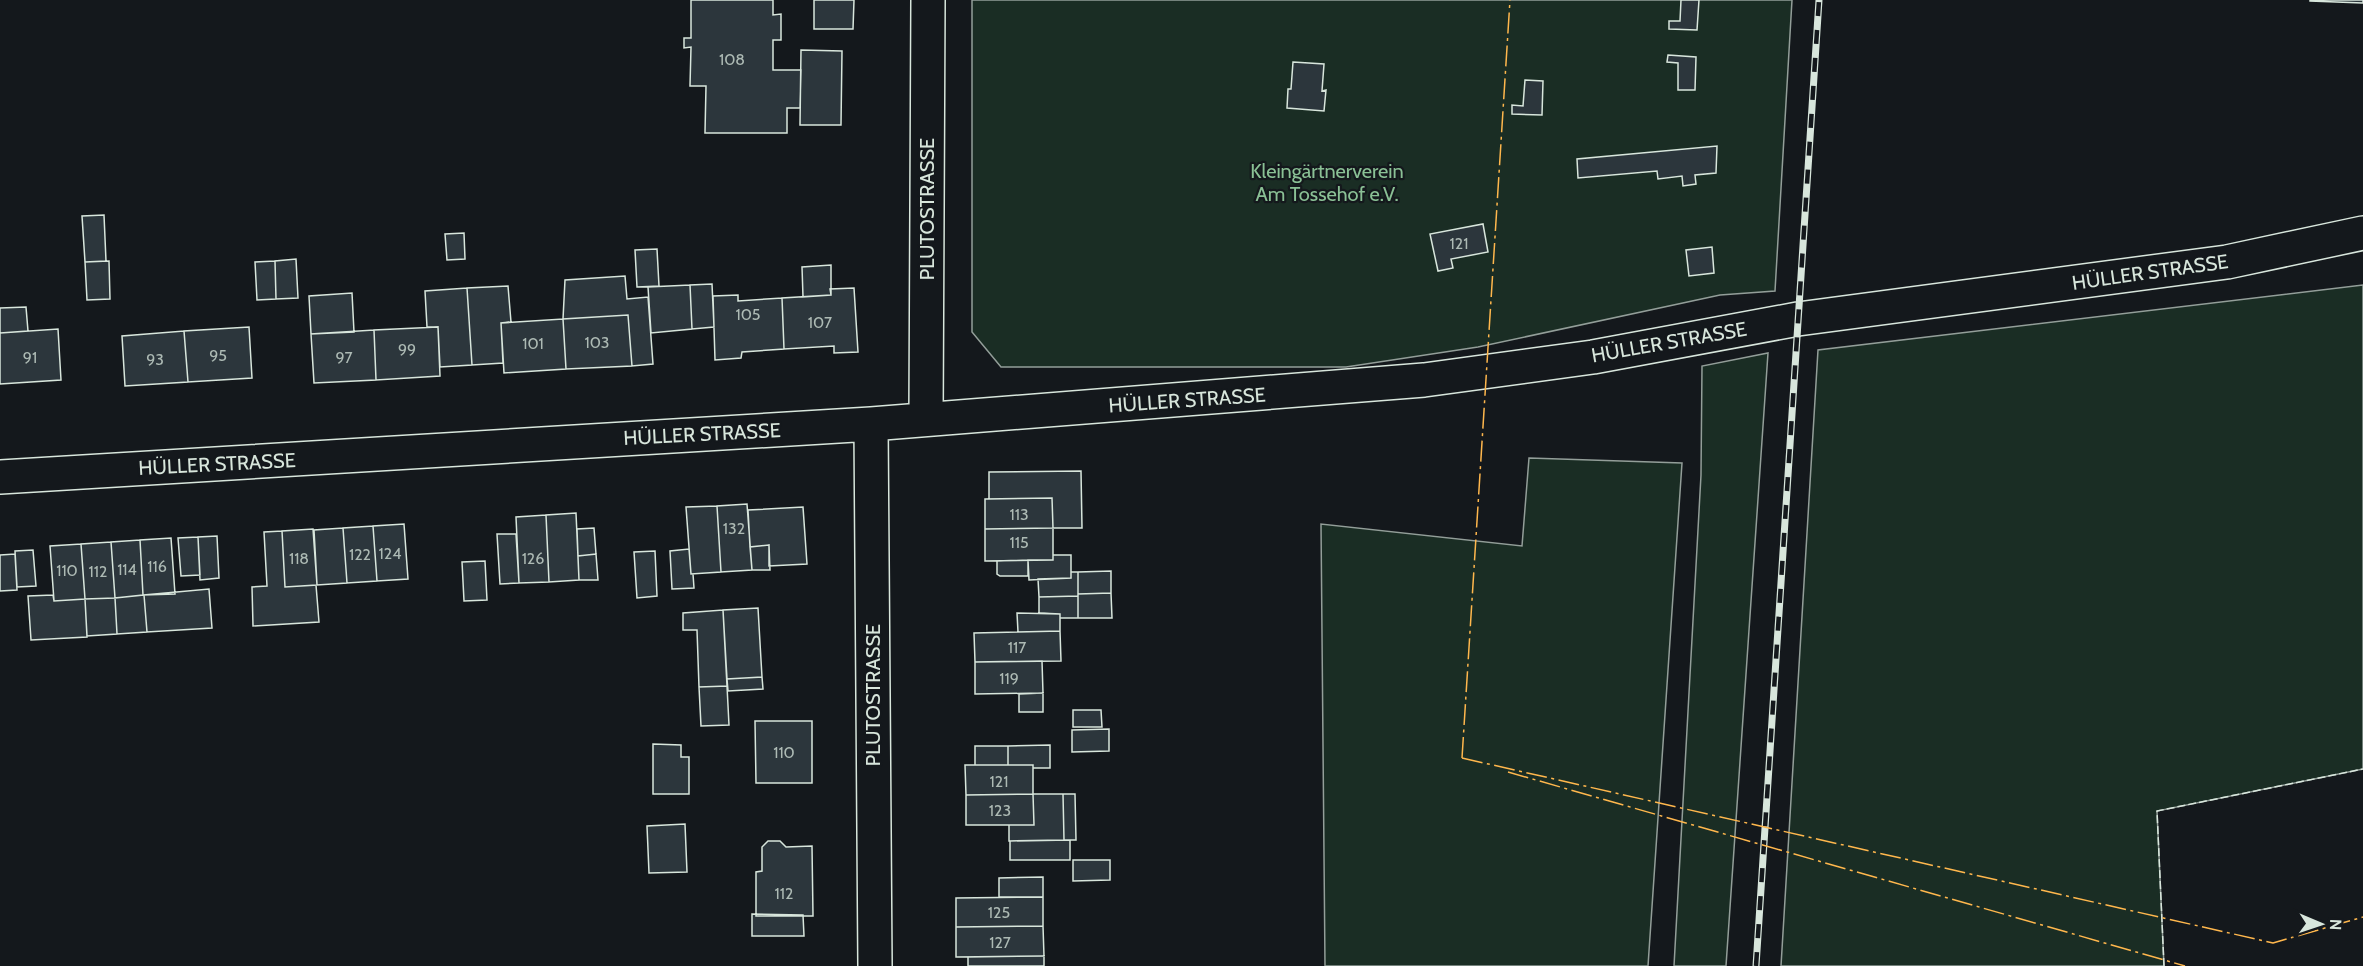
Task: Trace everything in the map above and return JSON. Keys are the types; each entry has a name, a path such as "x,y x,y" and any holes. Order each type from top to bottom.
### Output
{"street":[{"name":"PLUTOSTRASSE","path":"926,419 928,0"},
{"name":"HÜLLER STRASSE","path":"0,477 871,424 1296,392 1506,370 1593,357 1798,319 2227,262 2363,233"},
{"name":"PLUTOSTRASSE","path":"871,424 875,966"}],"green space":[{"name":"Kleingärtnerverein Am Tossehof e.V.","path":"972,0 1792,0 1775,291 1720,295 1478,347 1346,367 1001,367 972,332"},
{"path":"2363,285 2363,769 2157,811 2164,966 1781,966 1818,350"},
{"path":"1768,353 1726,966 1674,966 1701,475 1702,366"},
{"path":"1529,458 1682,463 1648,966 1325,966 1321,524 1522,546"}],"building":[{"path":"691,0 773,0 773,15 781,14 781,40 773,40 773,70 801,70 800,108 787,108 787,133 705,133 706,86 690,86 691,47 684,48 684,38 691,38"},
{"path":"814,0 854,0 853,29 814,29"},
{"path":"1681,0 1699,0 1697,30 1669,29 1669,21 1680,21"},
{"path":"2363,0 2363,3 2310,1"},
{"path":"801,50 842,51 841,125 800,125"},
{"path":"1668,55 1696,57 1695,90 1678,90 1678,63 1667,62"},
{"path":"1293,62 1324,64 1322,91 1326,90 1324,111 1287,108"},
{"path":"1525,80 1543,81 1542,115 1512,114 1512,105 1523,106"},
{"path":"1717,146 1716,173 1695,175 1696,184 1683,186 1682,176 1658,179 1657,171 1578,178 1577,159"},
{"path":"104,215 106,261 85,262 82,216"},
{"path":"1483,224 1488,252 1451,259 1453,268 1438,271 1430,234"},
{"path":"464,233 465,259 447,260 445,234"},
{"path":"1712,247 1714,273 1689,276 1686,250"},
{"path":"657,249 659,286 637,287 635,250"},
{"path":"296,259 298,298 276,299 275,261"},
{"path":"109,261 110,299 87,300 85,262"},
{"path":"275,261 276,299 257,300 255,262"},
{"path":"831,265 831,295 803,297 802,267"},
{"path":"625,276 627,299 648,297 653,364 632,366 628,315 563,319 565,280"},
{"path":"712,284 714,327 692,329 690,285"},
{"path":"690,285 692,329 651,333 648,287"},
{"path":"508,286 511,322 501,323 503,363 472,365 467,288"},
{"path":"467,288 472,365 440,367 438,327 427,327 425,291"},
{"path":"854,288 858,352 834,353 834,346 784,349 782,298 831,295 830,289"},
{"path":"352,293 354,332 311,334 309,296"},
{"path":"738,295 738,301 782,298 784,349 742,352 741,358 715,360 713,296"},
{"path":"26,307 28,331 0,333 0,308"},
{"path":"628,315 632,366 566,369 563,319"},
{"path":"563,319 566,369 504,373 501,323"},
{"path":"249,327 252,378 188,382 184,331"},
{"path":"438,327 440,376 376,380 374,330"},
{"path":"58,329 61,380 0,384 0,333"},
{"path":"374,330 376,380 314,383 311,334"},
{"path":"184,331 188,382 125,386 122,336"},
{"path":"1081,471 1082,528 1053,528 1052,498 989,499 989,472"},
{"path":"1052,498 1053,528 985,529 985,499"},
{"path":"747,504 752,570 721,572 717,506"},
{"path":"717,506 721,572 691,574 686,507"},
{"path":"803,507 807,564 769,566 769,545 750,547 748,510"},
{"path":"576,513 579,580 549,582 546,515"},
{"path":"546,515 549,582 519,583 516,517"},
{"path":"404,524 408,579 377,581 373,526"},
{"path":"373,526 377,581 347,583 343,528"},
{"path":"343,528 347,583 317,585 314,530"},
{"path":"594,528 596,554 578,556 577,529"},
{"path":"1053,528 1053,560 985,561 985,529"},
{"path":"313,529 317,585 285,587 282,531"},
{"path":"282,531 285,587 316,585 319,622 253,626 252,587 267,586 264,532"},
{"path":"497,534 516,534 519,583 500,584"},
{"path":"217,536 219,578 200,580 198,537"},
{"path":"198,537 200,575 181,576 178,538"},
{"path":"171,538 175,594 143,595 140,540"},
{"path":"140,540 143,595 115,598 111,542"},
{"path":"111,542 115,598 85,599 81,544"},
{"path":"81,544 85,599 54,601 50,546"},
{"path":"769,545 770,570 752,570 750,547"},
{"path":"689,549 694,588 672,589 670,551"},
{"path":"33,550 36,586 17,587 15,551"},
{"path":"655,551 657,596 637,598 634,552"},
{"path":"15,554 17,590 0,591 0,555"},
{"path":"596,554 598,580 579,580 578,556"},
{"path":"1053,555 1071,555 1071,578 1029,580 1028,560 1053,560"},
{"path":"1028,560 1028,576 1000,576 997,574 997,561"},
{"path":"485,561 487,600 464,601 462,562"},
{"path":"1111,571 1111,593 1078,594 1078,572"},
{"path":"1071,572 1078,572 1078,596 1039,597 1038,579 1071,578"},
{"path":"209,589 212,628 147,632 144,595"},
{"path":"1111,593 1112,618 1078,618 1078,594"},
{"path":"53,595 54,601 85,599 87,637 31,640 28,596"},
{"path":"144,595 147,632 117,634 115,598"},
{"path":"1078,596 1078,618 1060,618 1060,614 1039,613 1039,597"},
{"path":"115,598 117,634 87,636 85,599"},
{"path":"758,608 762,677 727,679 723,610"},
{"path":"723,610 727,686 699,687 697,630 683,630 683,613"},
{"path":"1017,613 1060,614 1060,631 1018,632"},
{"path":"1060,631 1061,661 975,662 974,633"},
{"path":"1042,661 1043,693 975,694 975,662"},
{"path":"762,677 763,689 728,691 727,679"},
{"path":"727,686 729,725 701,726 699,687"},
{"path":"1043,693 1043,712 1019,712 1019,694"},
{"path":"1073,710 1101,710 1102,727 1073,727"},
{"path":"755,721 812,721 812,783 756,783"},
{"path":"1109,729 1109,751 1072,752 1072,730"},
{"path":"653,744 681,745 681,757 689,757 689,794 653,794"},
{"path":"1050,745 1050,768 1008,765 1008,746"},
{"path":"975,746 1008,746 1008,765 975,765"},
{"path":"965,765 1033,765 1033,794 966,795"},
{"path":"1033,794 1034,825 966,825 966,795"},
{"path":"1033,794 1063,794 1064,840 1009,841 1009,825 1034,825"},
{"path":"1063,794 1075,794 1076,840 1064,840"},
{"path":"685,824 687,872 649,873 647,826"},
{"path":"1070,840 1070,860 1010,860 1010,841"},
{"path":"768,841 780,841 786,847 812,846 813,916 756,916 756,872 762,871 762,847"},
{"path":"1073,860 1110,860 1110,880 1073,881"},
{"path":"1043,877 1043,897 999,897 999,878"},
{"path":"1043,897 1043,926 956,927 956,898"},
{"path":"752,914 803,915 804,936 752,936"},
{"path":"1043,926 1044,956 956,957 956,927"},
{"path":"1044,956 1044,966 968,966 968,957"}],"railway":[{"path":"1756,966 1819,0"}],"fence":[{"path":"2164,966 2157,811 2363,769"}],"power":[{"path":"1462,758 1510,0"},
{"path":"1462,758 2273,943 2363,917"},
{"path":"1508,772 2185,966"}]}
